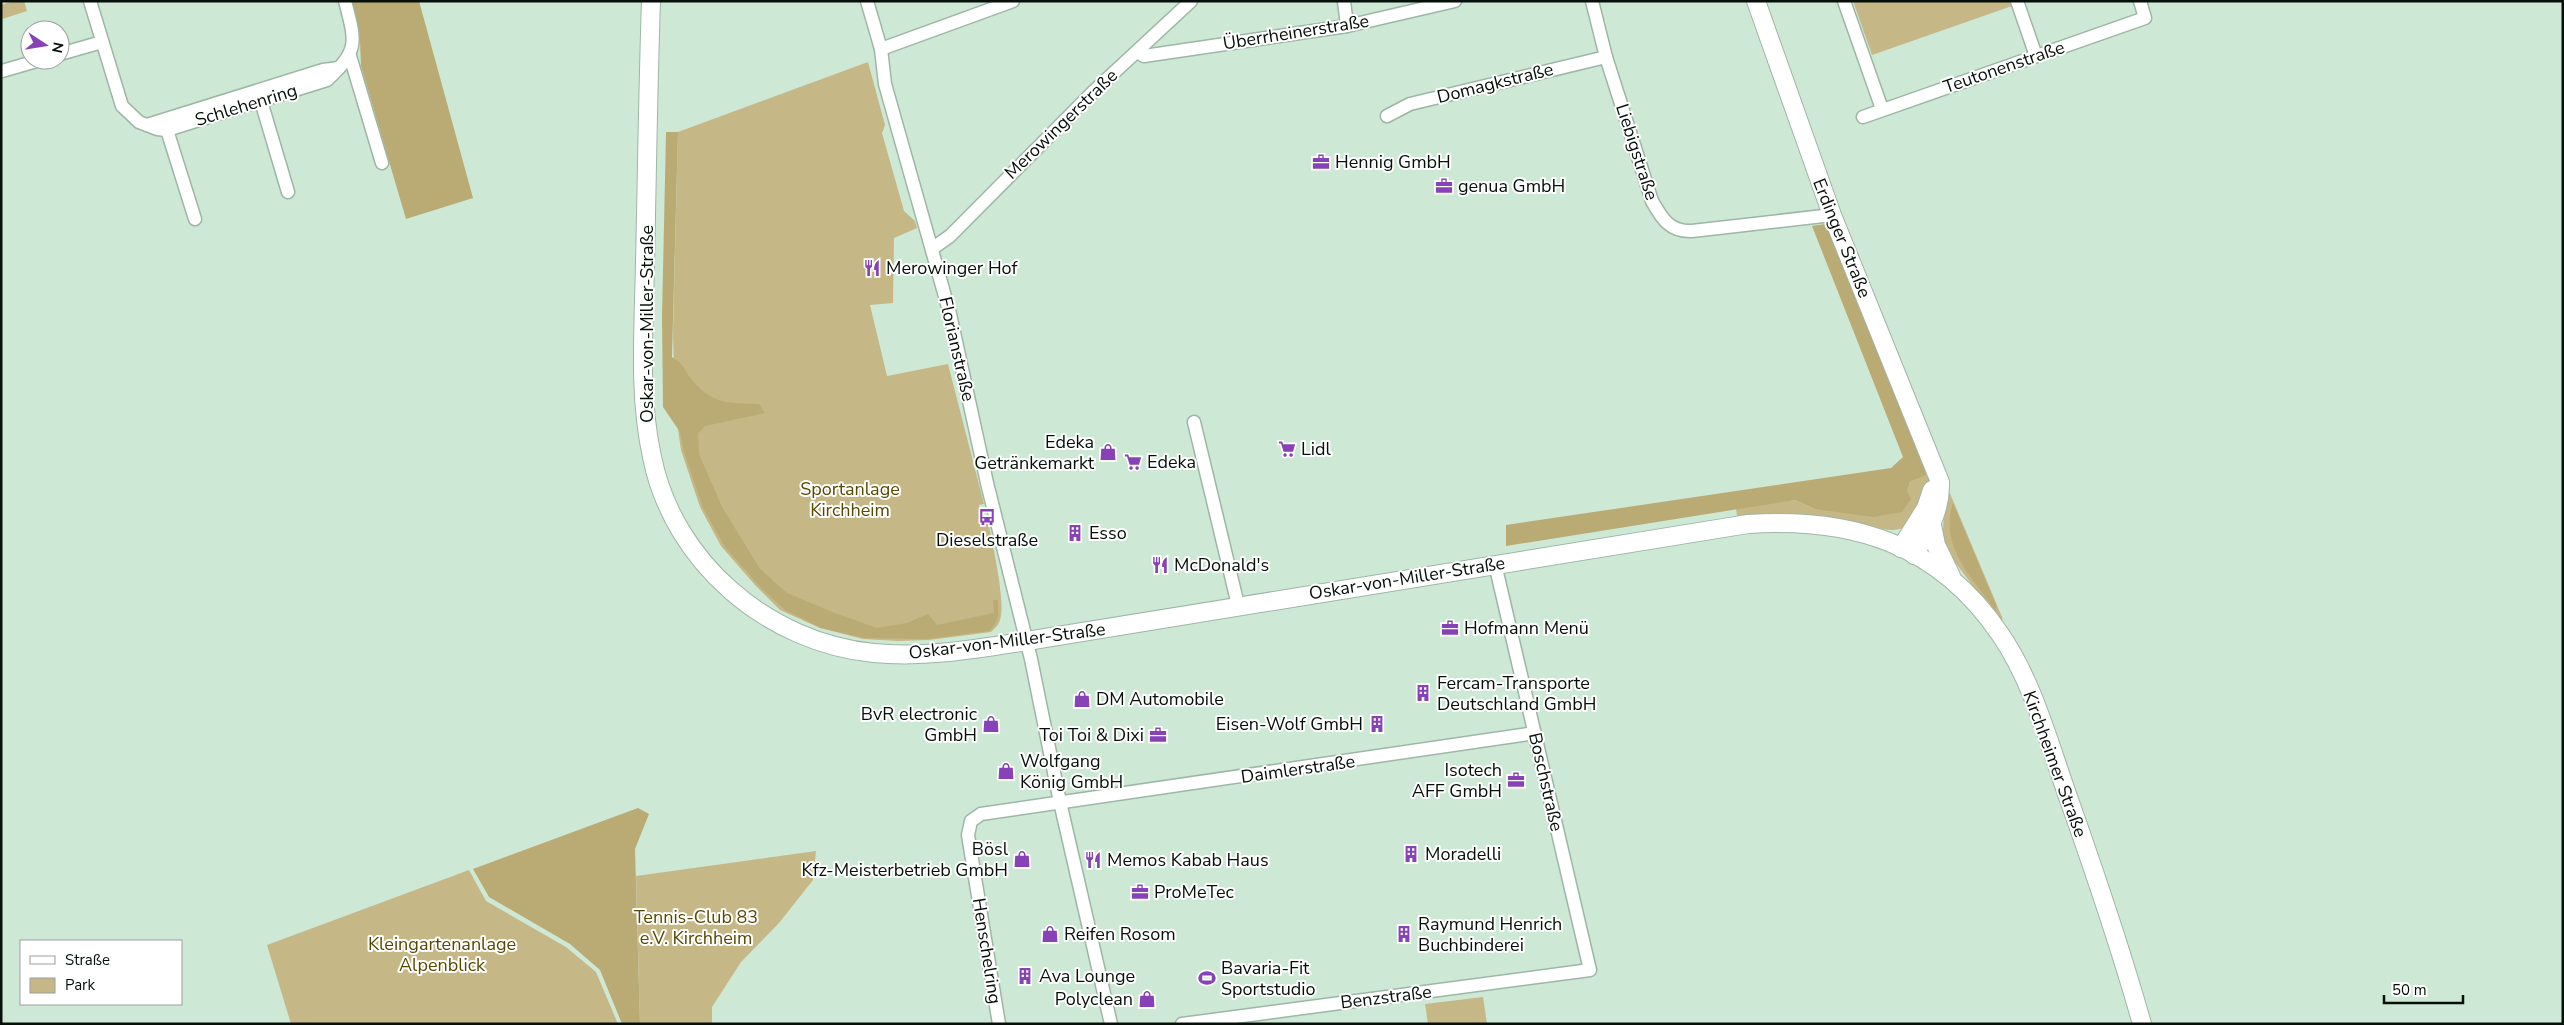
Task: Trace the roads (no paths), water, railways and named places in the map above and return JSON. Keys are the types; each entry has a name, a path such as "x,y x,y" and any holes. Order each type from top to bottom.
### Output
{"main road":[{"name":"Oskar-von-Miller-Straße","path":"651,1 644,400 654,468 670,511 683,535 714,575 750,607 802,636 826,644 873,653 927,655 1027,641 1651,538 1774,522 1835,526 1879,538 1908,551"},
{"name":"Erdinger Straße","path":"1756,1 1832,215 1940,482 1940,499 1932,525 1908,551"},
{"path":"1908,551 1932,493 1935,472"},
{"path":"1932,525 1936,545 1954,581"},
{"name":"Kirchheimer Straße","path":"1908,551 1954,581 2001,635 2036,708 2102,892 2142,1024"}],"street":[{"path":"90,1 122,106 130,116 147,125 167,130 194,219"},
{"path":"345,1 353,34 350,56 382,163"},
{"name":"Florianstraße","path":"867,1 881,50 885,84 933,248 1027,641"},
{"path":"881,50 1013,1"},
{"name":"Merowingerstraße","path":"933,248 950,236 1035,149 1191,1"},
{"path":"1344,1 1347,26"},
{"name":"Überrheinerstraße","path":"1137,52 1144,56 1347,26 1455,1"},
{"name":"Liebigstraße","path":"1592,1 1606,57 1652,202 1664,222 1681,232 1832,215"},
{"path":"1844,1 1882,109"},
{"path":"2017,1 2036,56"},
{"name":"Teutonenstraße","path":"1863,117 2144,18 2140,1"},
{"path":"70,51 102,42"},
{"name":"Schlehenring","path":"167,130 327,80 350,56"},
{"name":"Domagkstraße","path":"1387,116 1410,104 1606,57"},
{"path":"2,71 20,66"},
{"name":"Schlehenring","path":"147,125 323,70 340,68"},
{"path":"260,101 288,192"},
{"path":"1194,422 1238,606"},
{"name":"Boschstraße","path":"1495,564 1590,970"},
{"path":"1027,641 1060,802 1111,1024"},
{"name":"Daimlerstraße","path":"1060,802 1535,733"},
{"name":"Henschelring","path":"999,1024 968,835 972,821 981,814 1060,802"},
{"name":"Benzstraße","path":"1182,1024 1590,970"}],"place":[{"name":"Hennig GmbH","path":"1321,162"},
{"name":"genua GmbH","path":"1444,186"},
{"name":"Merowinger Hof","path":"872,268"},
{"name":"Lidl","path":"1287,449"},
{"name":"Edeka Getränkemarkt","path":"1108,452"},
{"name":"Edeka","path":"1133,462"},
{"name":"Dieselstraße","path":"987,517"},
{"name":"Esso","path":"1075,533"},
{"name":"McDonald's","path":"1160,565"},
{"name":"Hofmann Menü","path":"1450,628"},
{"name":"Fercam-Transporte Deutschland GmbH","path":"1423,693"},
{"name":"DM Automobile","path":"1082,699"},
{"name":"BvR electronic GmbH","path":"991,724"},
{"name":"Eisen-Wolf GmbH","path":"1377,724"},
{"name":"Toi Toi & Dixi","path":"1158,735"},
{"name":"Wolfgang König GmbH","path":"1006,771"},
{"name":"Isotech AFF GmbH","path":"1516,780"},
{"name":"Moradelli","path":"1411,854"},
{"name":"Bösl Kfz-Meisterbetrieb GmbH","path":"1022,859"},
{"name":"Memos Kabab Haus","path":"1093,860"},
{"name":"ProMeTec","path":"1140,892"},
{"name":"Reifen Rosom","path":"1050,934"},
{"name":"Raymund Henrich Buchbinderei","path":"1404,934"},
{"name":"Ava Lounge","path":"1025,976"},
{"name":"Bavaria-Fit Sportstudio","path":"1207,978"},
{"name":"Polyclean","path":"1147,999"}],"park label":[{"name":"Sportanlage Kirchheim","path":"850,499"},
{"name":"Tennis-Club 83 e.V. Kirchheim","path":"696,928"},
{"name":"Kleingartenanlage Alpenblick","path":"442,954"}]}
